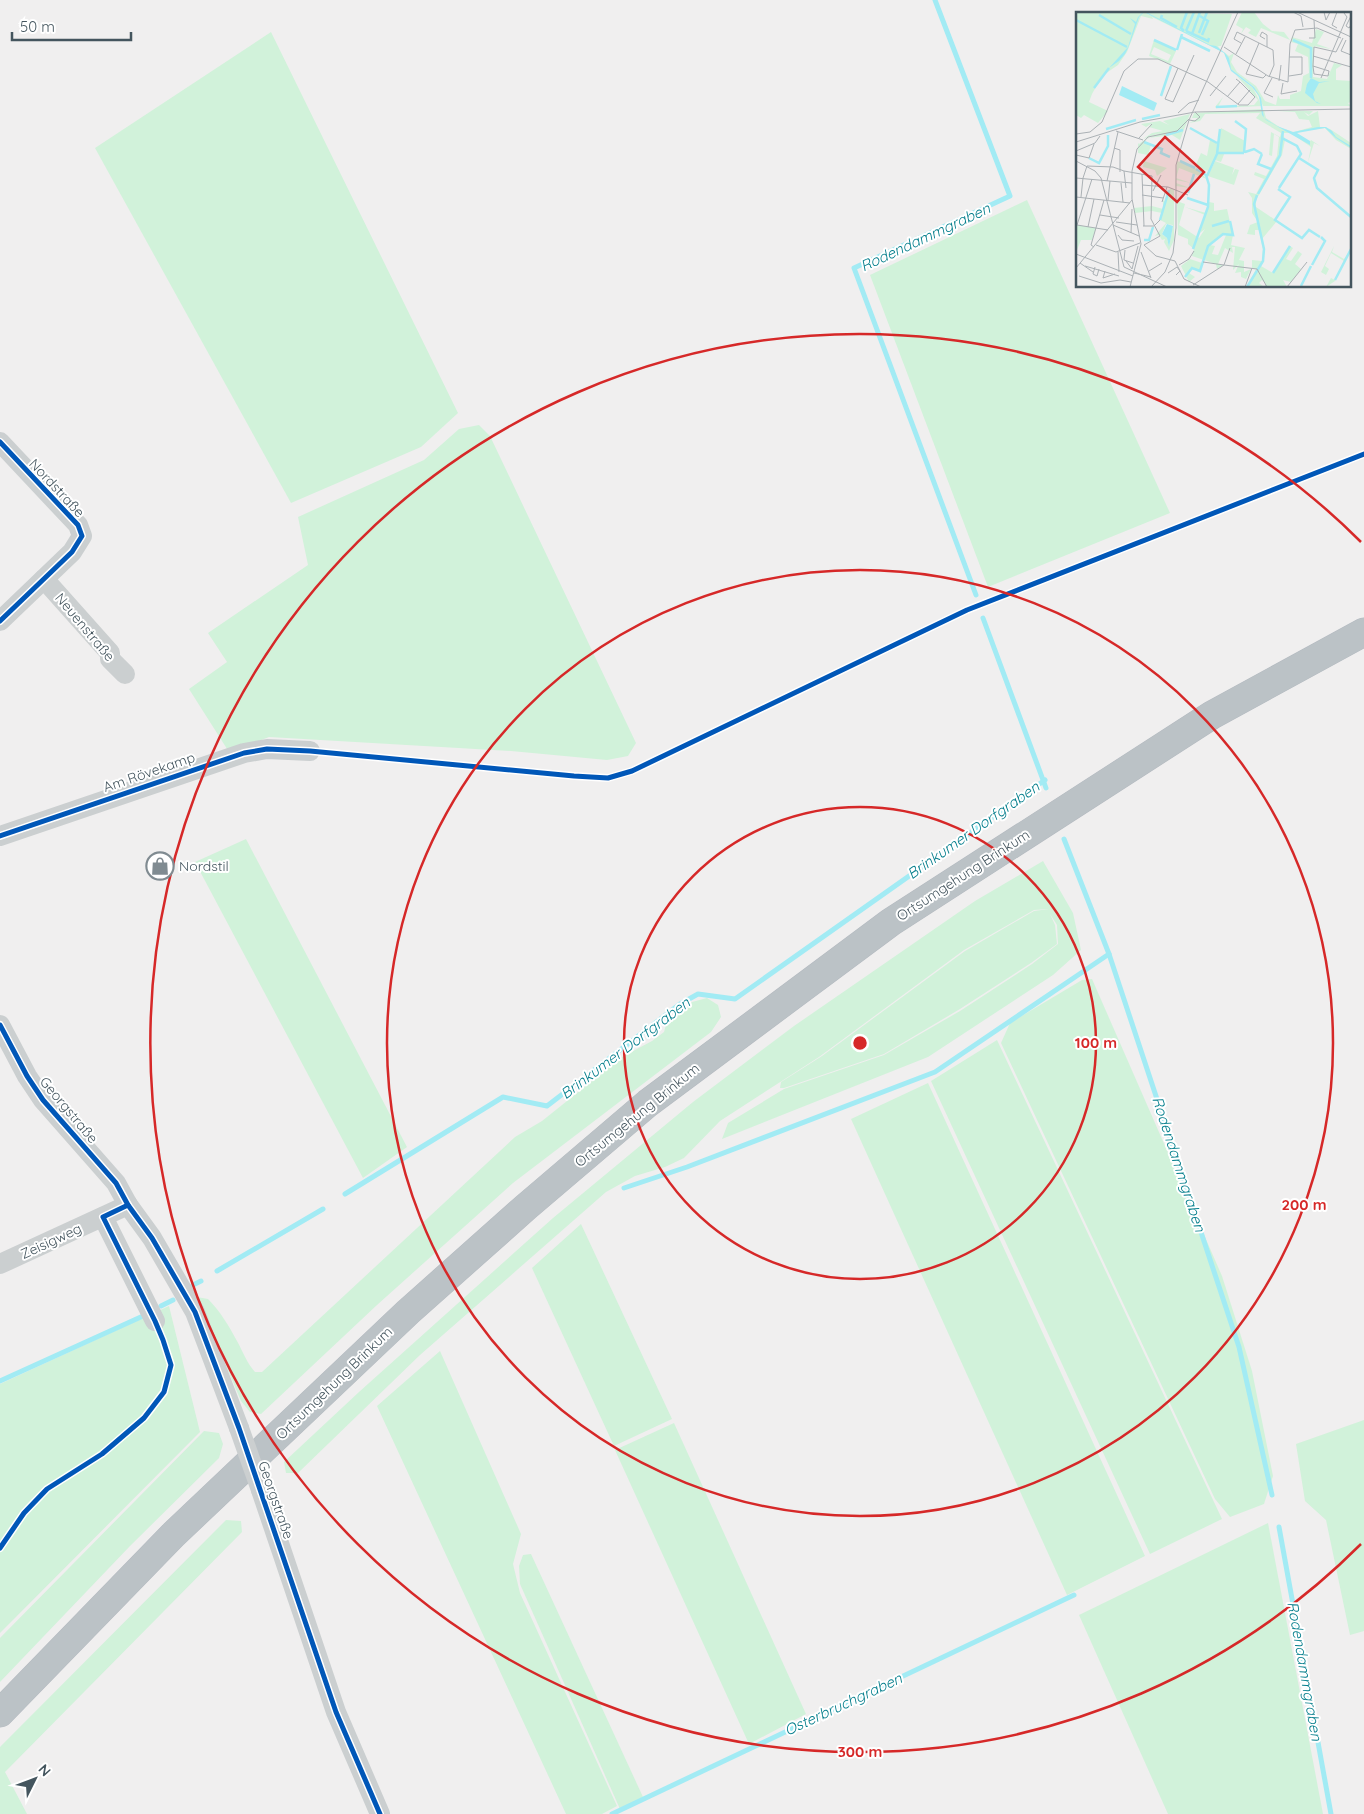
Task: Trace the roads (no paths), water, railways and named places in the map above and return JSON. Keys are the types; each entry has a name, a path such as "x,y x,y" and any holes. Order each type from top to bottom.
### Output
{"highway":[{"name":"Ortsumgehung Brinkum","path":"0,1713 174,1534 408,1312 526,1207 648,1104 891,922 1212,715 1364,632"}],"street":[{"name":"Nordstraße","path":"0,442 78,525 82,536 72,552"},
{"name":"Neuenstraße","path":"0,621 72,552"},
{"name":"Neuenstraße","path":"44,579 110,653 110,659 125,674"},
{"name":"Am Rövekamp","path":"0,836 244,753 267,749 310,751"},
{"name":"Georgstraße","path":"0,1025 27,1076 43,1100 116,1183 128,1205 152,1238 195,1312 261,1490 336,1712 380,1814"},
{"path":"128,1205 102,1217 155,1321"},
{"name":"Zeisigweg","path":"0,1264 102,1217"}],"waterway":[{"name":"Rodendammgraben","path":"935,0 1010,196 854,268 976,595"},
{"name":"Rodendammgraben","path":"983,618 1046,788"},
{"name":"Brinkumer Dorfgraben","path":"345,1194 503,1097 547,1106 680,1004 698,994 735,999 1045,780"},
{"name":"Rodendammgraben","path":"1064,839 1109,954 1239,1347 1272,1495"},
{"path":"624,1188 687,1167 935,1072 1109,954"},
{"name":"Brinkumer Dorfgraben","path":"217,1271 323,1209"},
{"name":"Brinkumer Dorfgraben","path":"193,1285 201,1281"},
{"name":"Brinkumer Dorfgraben","path":"161,1306 173,1300"},
{"name":"Brinkumer Dorfgraben","path":"0,1381 143,1316"},
{"name":"Rodendammgraben","path":"1279,1527 1331,1814"},
{"name":"Osterbruchgraben","path":"612,1814 1074,1595"}],"place":[{"name":"Nordstil","path":"160,866"}]}
